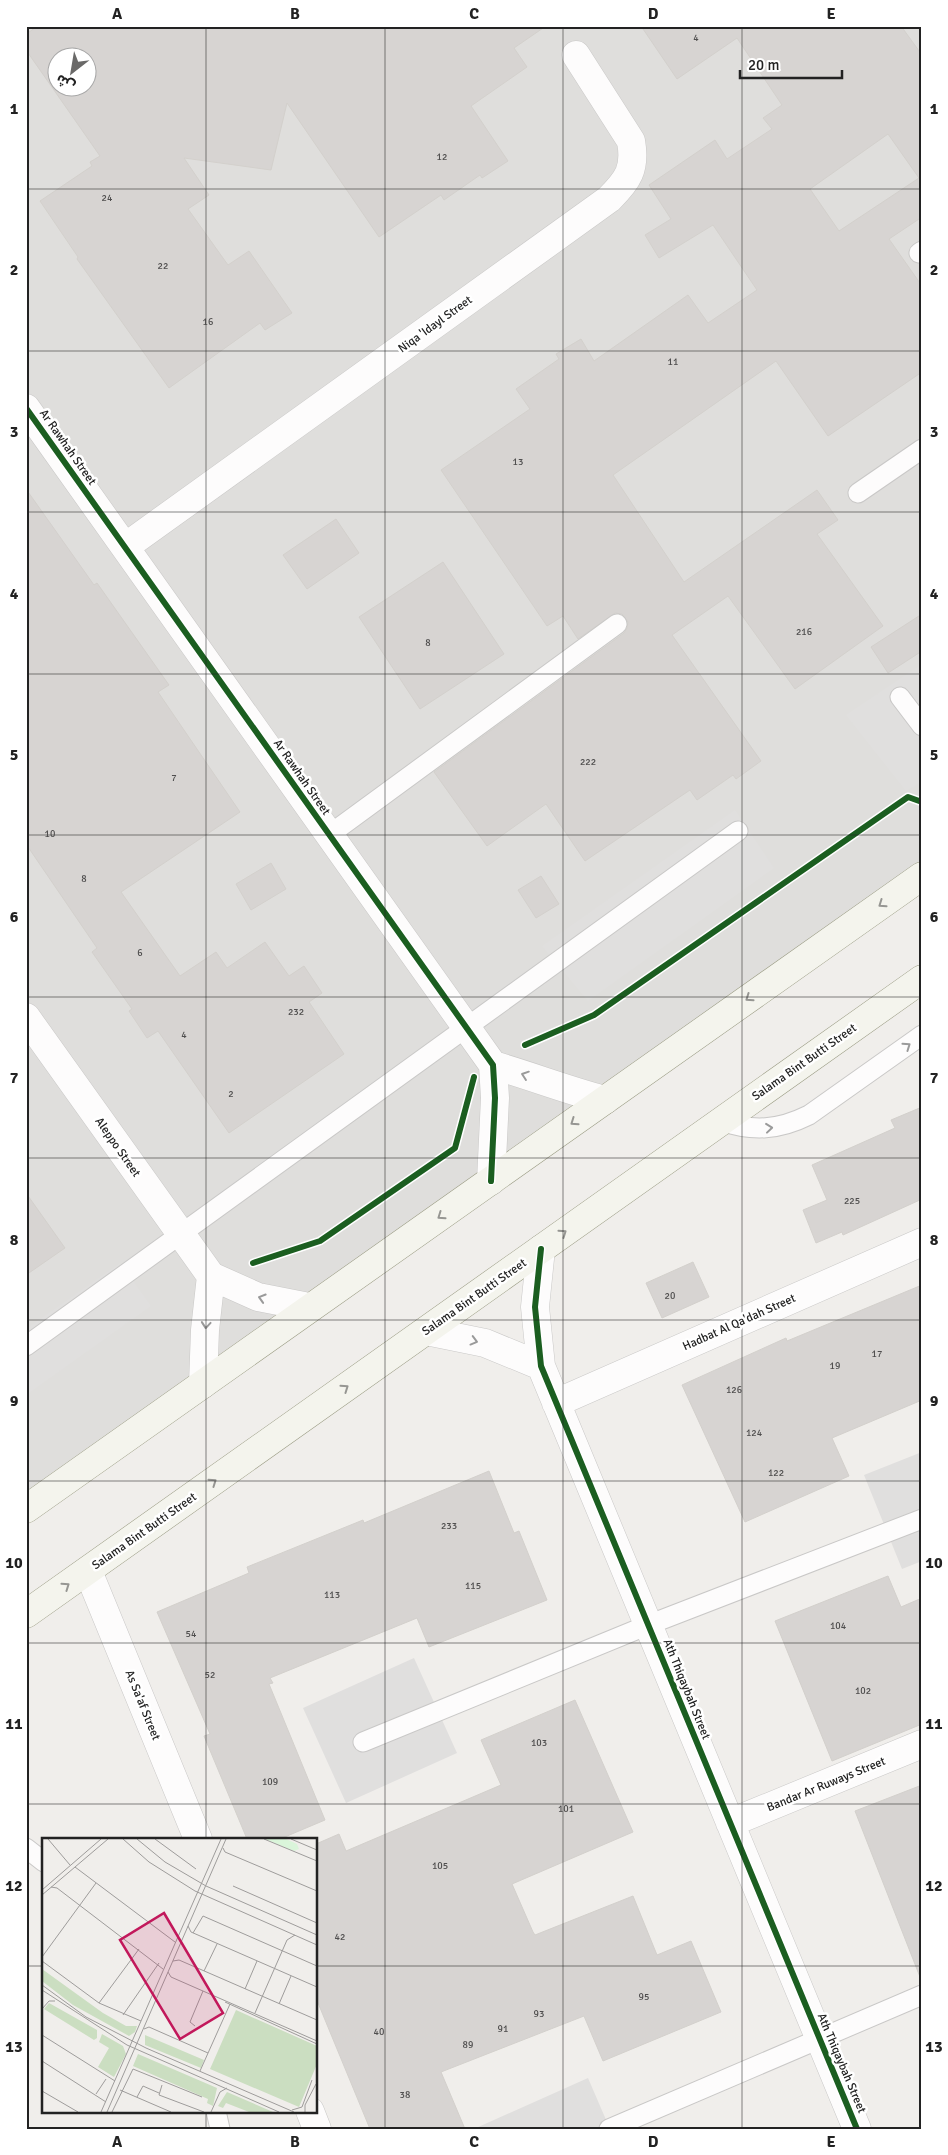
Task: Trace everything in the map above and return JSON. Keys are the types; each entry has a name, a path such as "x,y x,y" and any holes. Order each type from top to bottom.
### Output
{"main road":[{"path":"26,1509 309,1307 491,1181 922,876"},
{"name":"Salama Bint Butti Street","path":"26,1614 922,979"}],"street":[{"name":"Niqa 'Idayl Street","path":"125,547 609,199 625,184 631,170 633,153 631,141 576,55"},
{"name":"Ar Rawhah Street","path":"26,408 493,1065"},
{"name":"Aleppo Street","path":"26,1017 211,1276 258,1297 284,1304 309,1307"},
{"path":"491,1181 495,1098 493,1065 522,1073 559,1088 605,1100"},
{"name":"Hadbat Al Qa'dah Street","path":"556,1403 922,1242"},
{"name":"Ath Thiqaybah Street","path":"542,1249 535,1307 541,1366 858,2129"},
{"path":"203,1384 205,1330 211,1276"},
{"path":"426,1331 485,1343 541,1366"},
{"name":"As Sa'af Street","path":"88,1571 198,1838"},
{"name":"Bandar Ar Ruways Street","path":"730,1823 922,1744"},
{"path":"310,2112 317,2129"}],"lane":[{"path":"858,493 922,449"},
{"path":"329,834 618,624"},
{"path":"900,697 922,726"},
{"path":"26,1346 738,831"},
{"path":"722,1121 740,1127 758,1129 794,1123 809,1115 922,1035"},
{"path":"363,1742 648,1625 922,1519"},
{"path":"26,1848 42,1860"},
{"name":"Ath Thiqaybah Street","path":"609,2129 922,1995"},
{"path":"216,2112 220,2129"}],"shaded area":[{"path":"26,26 922,26 922,876 26,1509"},
{"path":"922,664 922,782 906,791 846,715"},
{"path":"735,810 774,868 588,1001 542,946"},
{"path":"120,1263 151,1306 26,1395 26,1329"},
{"path":"922,1452 922,1561 902,1569 864,1475"},
{"path":"414,1658 457,1753 346,1803 303,1708"},
{"path":"588,2078 610,2129 476,2128"}],"building":[{"path":"38,26 546,26 514,48 527,67 471,106 508,161 482,178 480,175 444,200 441,195 379,237 287,103 271,170 184,158 209,195 188,209 228,265 249,251 292,313 265,330 260,323 169,388 77,259 78,257 40,201 92,166 90,162 100,156 60,98 98,98 98,48 48,48 48,82 26,50 26,34"},
{"path":"641,26 901,26 922,55 922,217 889,239 922,286 922,372 828,436 776,361 613,475 684,582 817,490 838,520 817,534 883,626 795,689 728,596 672,635 761,761 736,779 733,775 697,800 690,790 585,861 546,804 487,846 434,772 624,633 628,622 622,614 615,613 578,639 563,616 547,626 441,470 530,409 516,389 559,359 556,354 581,339 594,361 688,295 708,323 757,290 713,225 659,258 645,235 671,219 649,185 715,140 727,159 772,129 763,118 782,105 737,38 677,79","holes":["888,134 919,178 839,231 810,189"]},
{"path":"26,489 94,585 97,583 169,685 158,692 240,812 121,892 180,976 216,952 227,968 265,942 289,976 304,966 322,993 309,1002 344,1054 229,1133 158,1031 147,1038 129,1011 132,1009 92,952 97,948 26,844"},
{"path":"336,519 359,553 307,589 283,555"},
{"path":"443,562 504,654 420,709 359,617"},
{"path":"922,614 922,651 888,673 871,647"},
{"path":"271,863 286,889 251,910 236,884"},
{"path":"541,876 559,904 536,918 518,890"},
{"path":"922,1107 922,1199 843,1235 842,1232 816,1243 803,1210 827,1200 812,1165 895,1128 891,1120"},
{"path":"26,1193 65,1248 26,1275"},
{"path":"693,1262 709,1297 662,1318 646,1283"},
{"path":"922,1285 922,1400 832,1438 849,1476 745,1522 682,1385 786,1338 787,1341"},
{"path":"489,1471 514,1533 519,1531 547,1600 429,1647 417,1618 270,1678 273,1683 269,1684 325,1820 282,1838 247,1838 204,1736 210,1734 157,1612 249,1573 247,1567 363,1520 364,1523"},
{"path":"888,1576 901,1607 922,1598 922,1724 832,1761 775,1621"},
{"path":"575,1700 633,1832 512,1884 533,1932 535,1935 633,1896 657,1955 691,1941 721,2012 603,2061 584,2016 441,2072 465,2129 370,2129 318,2003 318,1843 339,1834 346,1851 501,1785 481,1740"},
{"path":"922,1785 922,1976 920,1977 855,1811"}],"cycle path":[{"path":"26,408 493,1065 495,1098 491,1181"},
{"path":"525,1045 594,1015 908,797 922,802"},
{"path":"253,1263 320,1241 455,1148 474,1077"},
{"path":"541,1249 535,1307 541,1366 857,2129"}]}
